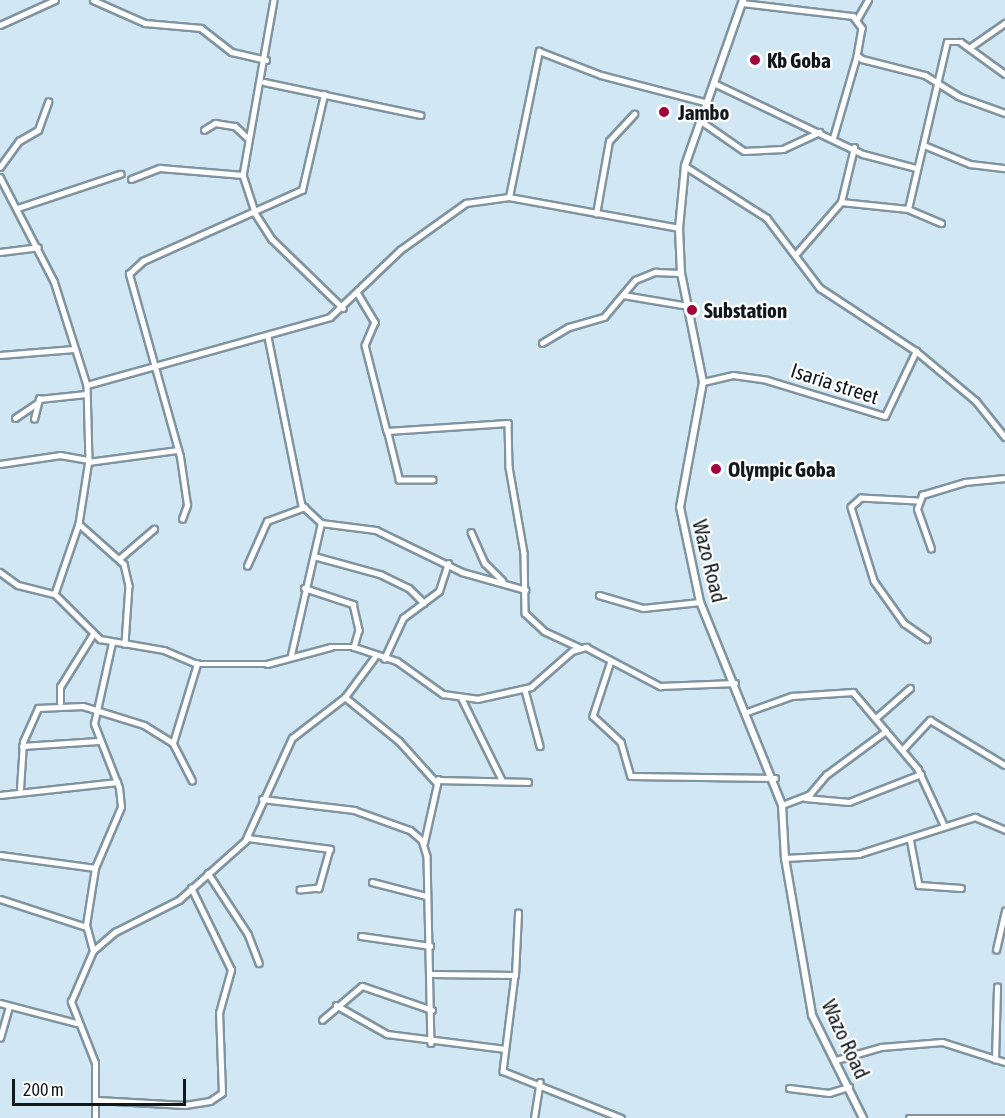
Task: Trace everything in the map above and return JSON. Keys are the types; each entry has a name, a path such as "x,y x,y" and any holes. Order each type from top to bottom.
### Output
{"main road":[{"name":"Wazo Road","path":"742,2 714,83 698,119 685,166 679,228 681,273 704,382 680,507 700,602 775,778 782,805 785,858 811,1012 863,1118"}],"street":[{"path":"0,25 55,0"},
{"path":"93,0 145,23 201,28 232,52 266,60"},
{"path":"274,0 264,82 249,138 243,175 255,213 283,251 343,308"},
{"path":"833,138 862,33 857,19 868,0"},
{"path":"742,2 857,19"},
{"path":"969,48 1005,23"},
{"path":"908,209 947,42 956,39 1005,74"},
{"path":"509,197 539,51 601,75 705,102"},
{"path":"857,55 938,81 958,96 1005,113"},
{"path":"264,82 422,115"},
{"path":"714,83 854,148 916,168"},
{"path":"182,519 187,505 178,450 129,274 144,261 302,190 324,95"},
{"path":"0,167 19,141 38,129 48,102"},
{"path":"596,214 609,141 634,114"},
{"path":"698,119 744,151 783,149 819,132"},
{"path":"204,130 215,123 235,126 249,138"},
{"path":"924,145 970,164 1005,168"},
{"path":"797,253 841,202 854,148"},
{"path":"685,166 767,218 797,253 820,288 840,305 916,351 976,401 1005,437"},
{"path":"131,179 160,168 243,175"},
{"path":"18,208 120,174"},
{"path":"0,177 38,247 87,385 88,461 79,524 55,594"},
{"path":"87,385 268,337 343,308 358,294 376,271 445,215 466,203 509,197 679,228"},
{"path":"841,202 908,209 941,223"},
{"path":"0,252 38,247"},
{"path":"542,343 569,327 604,317 631,283 655,272 681,273"},
{"path":"358,294 375,322 365,345 399,480 433,480"},
{"path":"623,295 688,306"},
{"path":"268,337 297,491 305,507 321,523 375,530 448,563 526,590"},
{"path":"0,355 74,349"},
{"name":"Isaria street","path":"704,382 733,375 767,380 885,416 916,351"},
{"path":"15,418 47,396 86,394"},
{"path":"34,419 36,404"},
{"path":"387,431 508,423 529,621 580,648 593,649 611,661 660,686 735,683"},
{"path":"0,464 60,455 88,461 178,450"},
{"path":"927,639 904,623 874,581 850,507 861,498 917,501 944,487 1005,478"},
{"path":"917,501 931,549"},
{"path":"247,566 267,521 305,507"},
{"path":"291,655 304,588 321,523"},
{"path":"79,524 119,559 129,585 125,644"},
{"path":"119,559 154,529"},
{"path":"471,532 485,563 503,581"},
{"path":"314,556 380,574 409,588 424,603"},
{"path":"384,659 404,618 439,591 448,563"},
{"path":"0,572 18,585 55,594 75,609 93,634 112,643 164,650 197,664 267,664 291,655 354,647 374,658 384,659 462,699 525,690 580,648"},
{"path":"304,588 353,604 359,630 354,647"},
{"path":"598,595 643,608 700,602"},
{"path":"60,703 60,687 93,634"},
{"path":"93,951 86,927 95,868 120,809 117,782 98,741 94,709 112,643"},
{"path":"95,1118 97,1100 95,1063 76,1023 71,999 93,951 115,932 164,909 248,838 262,800 292,738 345,697 374,658"},
{"path":"611,661 593,716 621,742 631,776 775,778"},
{"path":"173,743 197,664"},
{"path":"876,718 910,688"},
{"path":"525,690 540,746"},
{"path":"747,712 792,696 846,692 860,697 921,774 944,825"},
{"path":"345,697 399,741 436,782 502,780 528,782"},
{"path":"462,699 502,780"},
{"path":"21,789 22,746 38,708 60,703 94,709 144,725 173,743 192,780"},
{"path":"902,750 934,721 1005,765"},
{"path":"805,798 886,731"},
{"path":"22,746 98,741"},
{"path":"782,805 805,798 849,802 921,774"},
{"path":"0,795 21,789 117,782"},
{"path":"431,1043 432,974 424,843 436,782"},
{"path":"262,800 354,810 410,830 424,843"},
{"path":"785,858 859,854 975,817 1005,830"},
{"path":"248,838 330,849 319,888 300,890"},
{"path":"910,838 919,885 961,888"},
{"path":"0,855 95,868"},
{"path":"208,873 248,934 259,963"},
{"path":"372,882 426,896"},
{"path":"97,1100 185,1106 222,1093 219,1013 231,970 191,888"},
{"path":"0,899 86,927"},
{"path":"996,950 1005,911"},
{"path":"518,913 515,975 502,1071 540,1082 621,1118"},
{"path":"361,936 430,946"},
{"path":"432,974 515,975"},
{"path":"322,1020 336,1005 362,986 432,1010"},
{"path":"995,1060 997,987"},
{"path":"0,1004 76,1023"},
{"path":"336,1005 378,1031 431,1043 505,1049"},
{"path":"0,1038 9,1006"},
{"path":"836,1060 924,1042 961,1043 995,1060 1005,1062"},
{"path":"534,1118 540,1082"},
{"path":"789,1088 829,1093 849,1087"},
{"path":"909,1118 1005,1118"}],"place":[{"name":"Kb Goba","path":"755,60"},
{"name":"Jambo","path":"664,112"},
{"name":"Substation","path":"692,310"},
{"name":"Olympic Goba","path":"716,469"}]}
